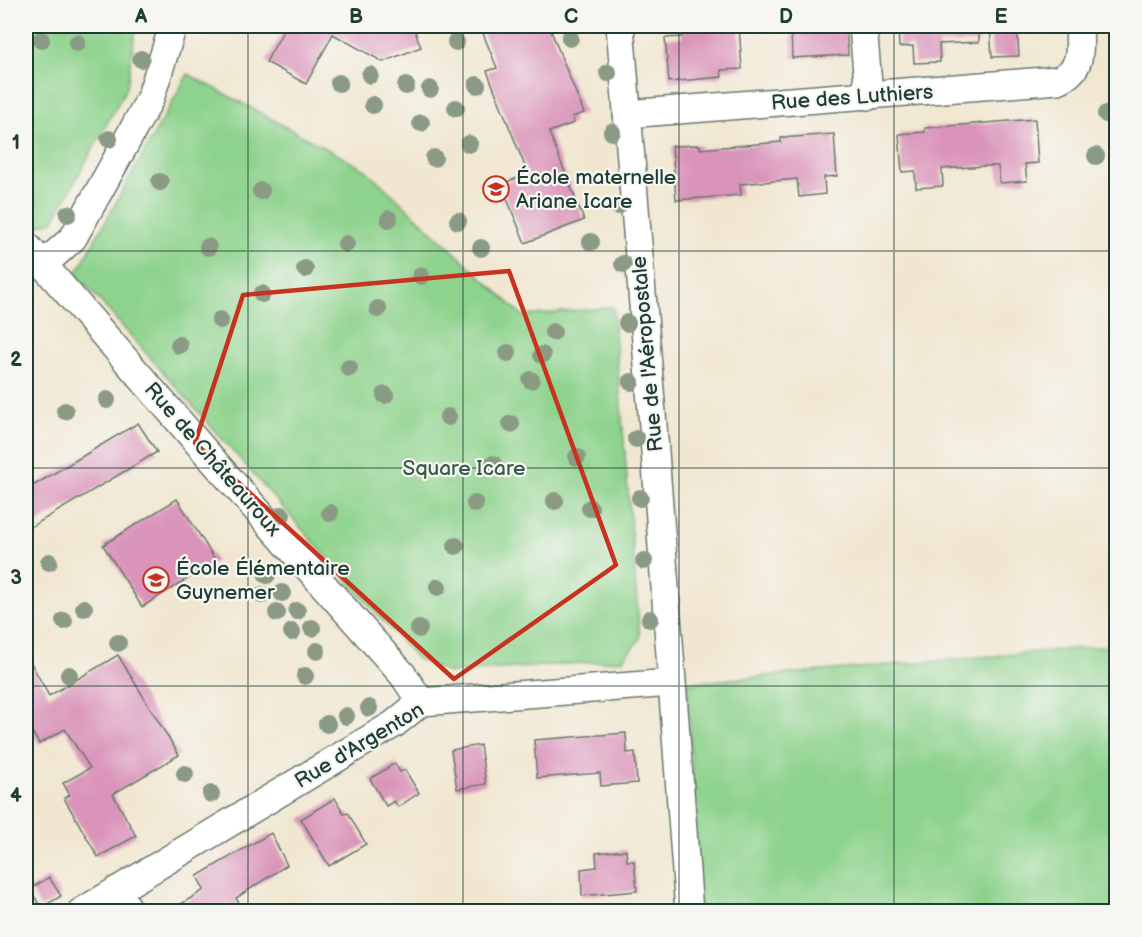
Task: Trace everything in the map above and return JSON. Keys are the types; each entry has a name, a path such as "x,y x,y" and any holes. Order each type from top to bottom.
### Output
{"street":[{"path":"150,99 157,26"},
{"path":"44,265 73,238 150,99 173,26"},
{"name":"Rue de l'Aéropostale","path":"620,26 654,438 689,912"},
{"path":"863,26 869,96"},
{"name":"Rue des Luthiers","path":"627,114 1058,80 1068,76 1074,70 1079,52 1079,26"},
{"name":"Rue de Châteauroux","path":"26,244 403,675 421,702"},
{"name":"Rue d'Argenton","path":"81,912 123,901 394,724 421,702 671,683"}],"highlighted area":[{"path":"509,271 616,565 454,679 195,443 243,295"}],"green space":[{"path":"26,26 136,26 127,87 53,221 33,227 26,207"},
{"name":"Square Icare","path":"188,74 366,170 523,316 613,307 640,639 622,660 448,673 417,659 76,274"},
{"path":"1116,645 1116,911 700,911 687,683"}],"building":[{"path":"286,26 378,26 384,28 413,26 421,47 383,62 333,34 306,84 266,62"},
{"path":"480,26 549,26 584,113 572,117 574,123 549,132 584,220 525,243 501,184 528,174 487,71 497,68"},
{"path":"681,26 739,26 742,69 721,70 722,77 669,82 665,38 682,37"},
{"path":"791,26 846,27 848,55 792,58"},
{"path":"898,26 979,26 979,42 939,44 940,62 914,63 913,46 899,47"},
{"path":"990,26 1017,26 1019,56 992,57"},
{"path":"1035,119 1038,163 1025,164 1027,181 1000,183 998,166 985,166 942,169 943,186 916,188 915,171 902,172 899,134 925,132 925,128"},
{"path":"834,134 837,176 824,177 825,194 799,197 797,179 740,184 741,195 676,200 672,146 700,145 700,149 781,142 781,138"},
{"path":"138,423 157,452 26,530 26,490"},
{"path":"177,499 216,561 142,607 103,545"},
{"path":"26,654 49,696 118,655 179,755 113,794 136,836 98,857 64,798 70,795 63,783 90,768 65,729 39,744 32,732 26,734"},
{"path":"626,733 627,753 635,752 637,783 601,786 600,773 537,778 534,740"},
{"path":"480,745 486,784 457,789 451,750"},
{"path":"395,763 400,772 405,770 419,793 398,807 394,801 386,806 370,779"},
{"path":"335,798 344,814 348,813 366,844 329,866 301,819"},
{"path":"271,833 287,865 236,898 239,903 225,912 168,912 204,890 197,876"},
{"path":"626,850 627,861 634,861 637,891 582,896 581,869 597,867 596,853"},
{"path":"49,877 61,896 41,908 30,889"}],"place":[{"name":"École maternelle Ariane Icare","path":"496,189"},
{"name":"École Élémentaire Guynemer","path":"156,580"}]}
